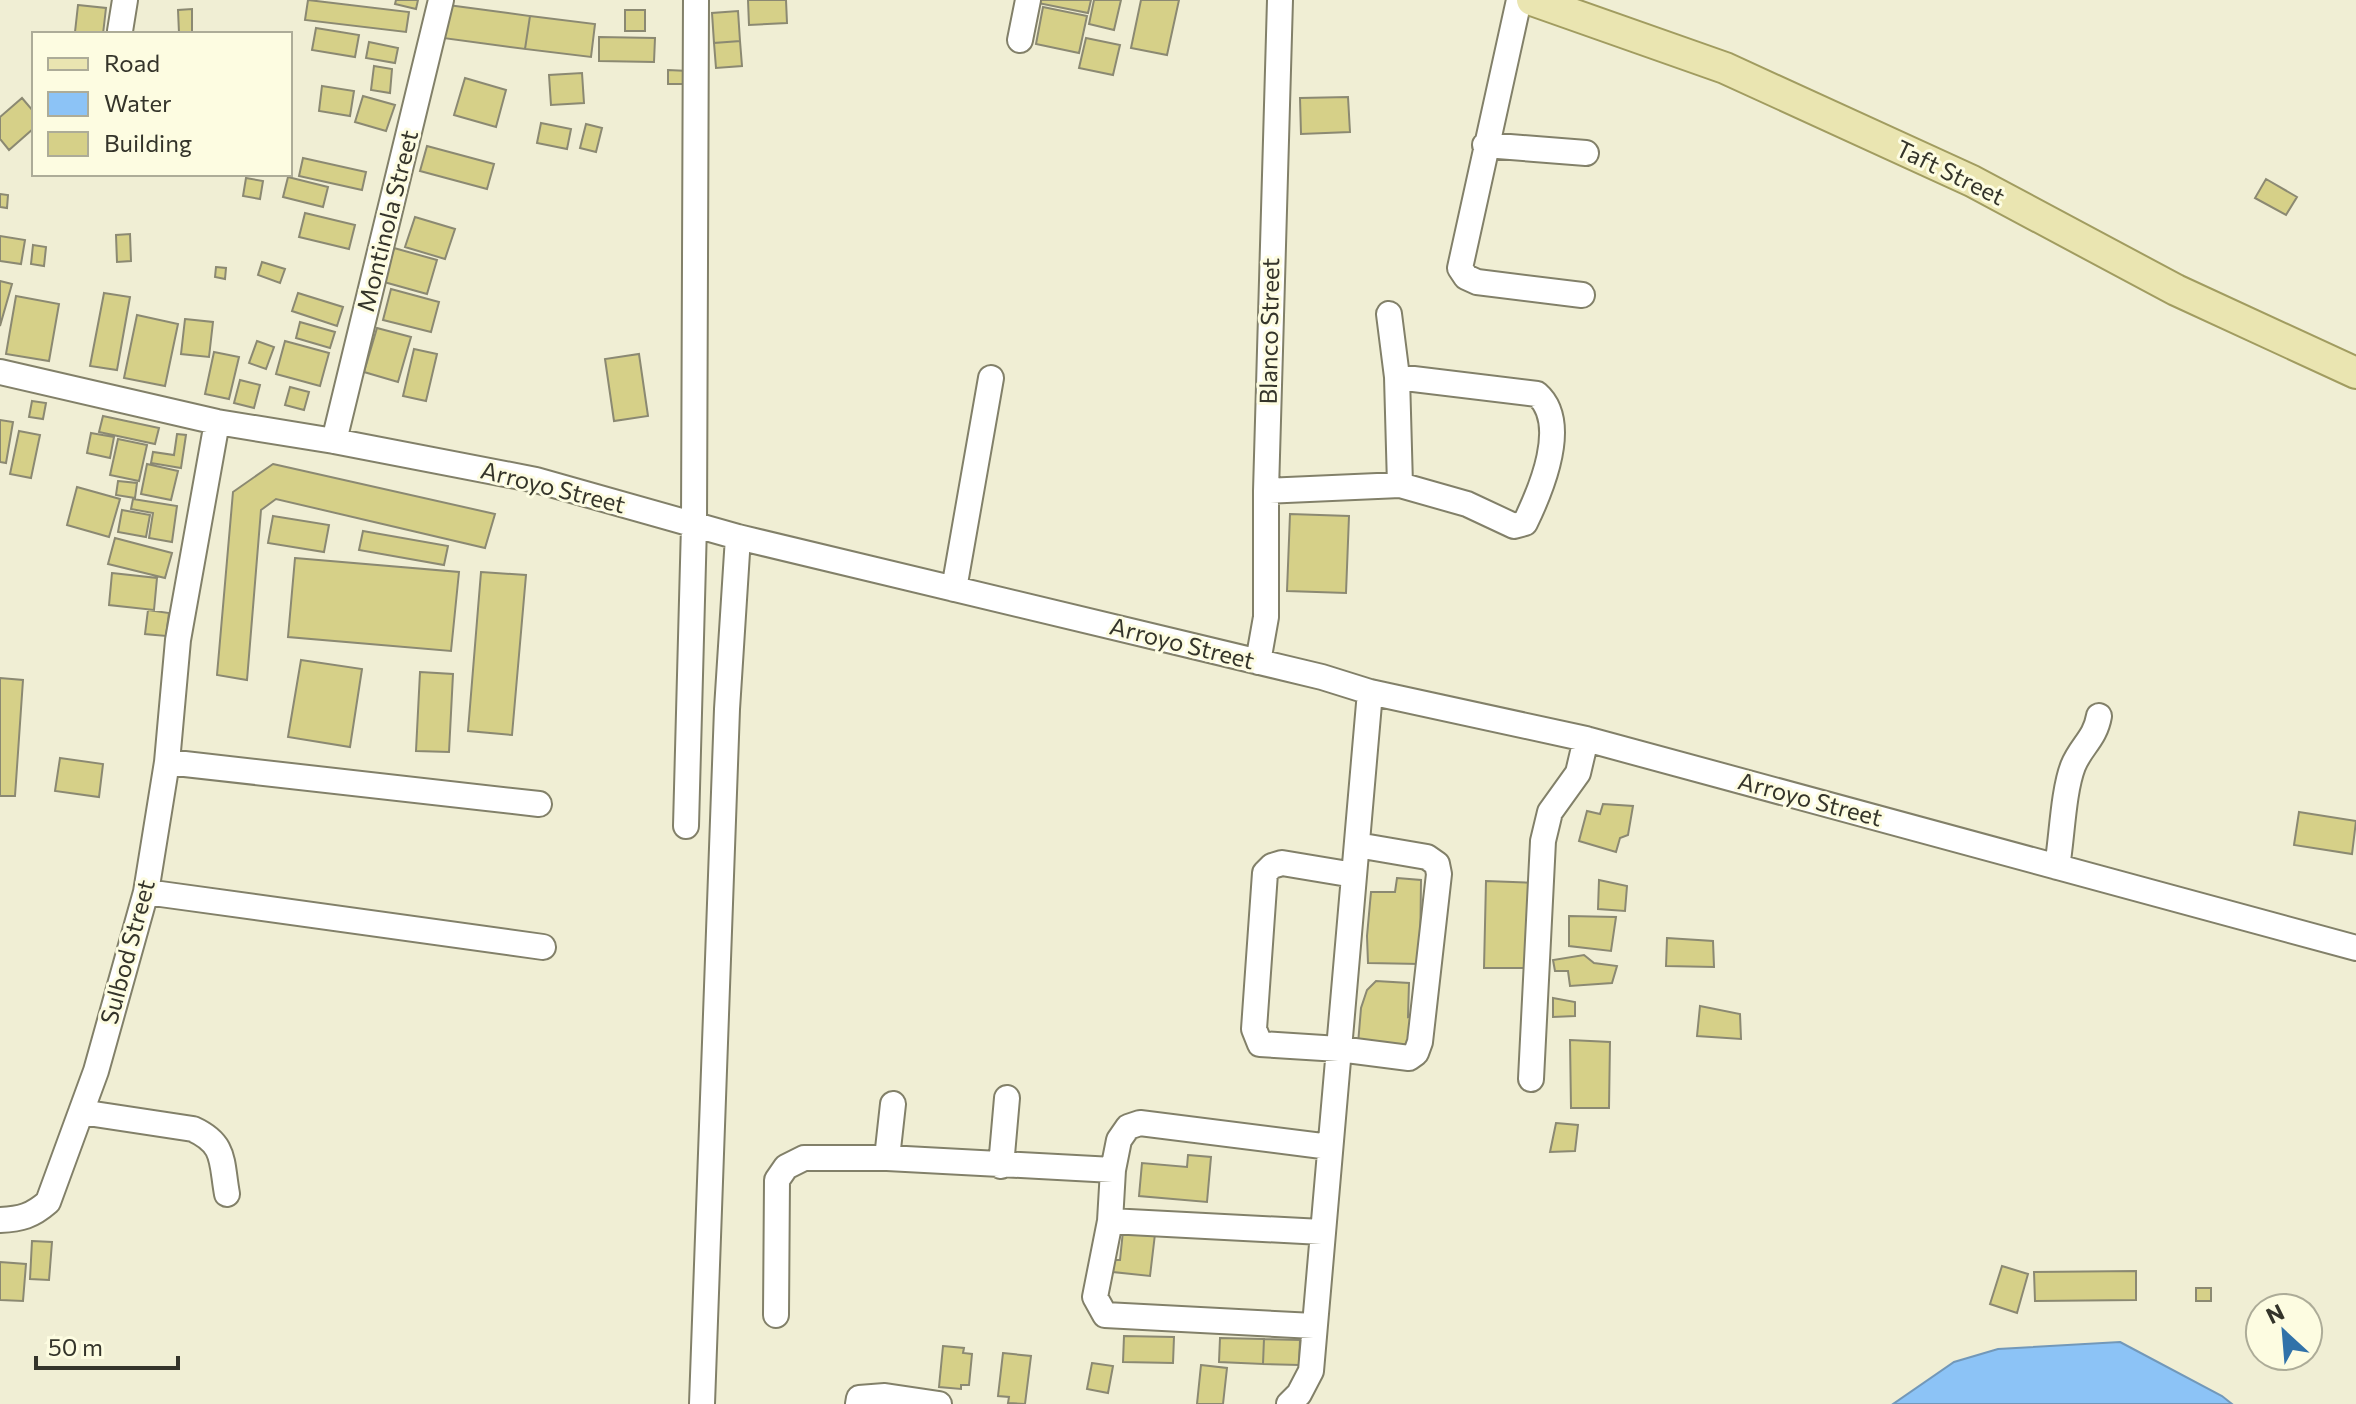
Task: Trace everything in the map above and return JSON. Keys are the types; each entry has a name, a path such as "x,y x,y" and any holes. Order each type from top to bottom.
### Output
{"main road":[{"name":"Taft Street","path":"1532,0 1740,75 1972,181 2176,290 2356,373"}],"street":[{"path":"120,31 125,0"},
{"name":"Montinola Street","path":"334,441 441,0"},
{"path":"686,826 694,525 696,0"},
{"path":"1020,40 1028,0"},
{"name":"Blanco Street","path":"1258,662 1266,617 1266,491 1280,0"},
{"path":"1519,0 1460,268 1466,277 1477,282 1582,295"},
{"path":"1485,145 1586,153"},
{"path":"1389,314 1397,377 1400,485"},
{"name":"Arroyo Street","path":"0,372 217,422 536,480 738,537 1258,662 1370,692 1586,739 2356,948"},
{"path":"1266,491 1400,485 1467,504 1514,526 1525,523 1552,448 1551,416 1547,403 1537,394 1397,377"},
{"path":"954,589 991,378"},
{"name":"Sulbod Street","path":"0,1220 34,1215 48,1202 112,1017 146,892 167,762 178,640 217,422"},
{"path":"702,1404 727,709 738,537"},
{"path":"1289,1404 1299,1394 1311,1371 1370,692"},
{"path":"687,707 727,709"},
{"path":"2057,867 2071,770 2096,732 2099,716"},
{"path":"1531,1079 1543,841 1550,812 1578,773 1586,739"},
{"path":"167,762 539,804"},
{"path":"1354,875 1282,863 1272,866 1265,873 1254,1029 1260,1044 1339,1049 1409,1058 1416,1053 1420,1042 1439,874 1437,864 1427,857 1357,845"},
{"path":"146,892 543,947"},
{"path":"1001,1166 1007,1098"},
{"path":"887,1158 893,1104"},
{"path":"81,1112 193,1129 210,1137 220,1153 227,1194"},
{"path":"1314,1326 1105,1315 1095,1297 1110,1221 1113,1170 1119,1140 1128,1127 1140,1123 1330,1147"},
{"path":"776,1315 777,1180 786,1167 804,1158 887,1158 1113,1170"},
{"path":"1110,1221 1322,1232"},
{"path":"858,1404 859,1398 885,1396 939,1404"}],"water":[{"path":"2120,1342 2232,1404 1893,1404 1954,1362 1998,1349"}],"building":[{"path":"308,0 409,12 406,32 305,20"},
{"path":"396,0 418,0 416,9 395,4"},
{"path":"748,0 786,0 787,23 749,25"},
{"path":"1038,0 1091,0 1088,13 1038,3"},
{"path":"1094,0 1121,0 1114,30 1089,24"},
{"path":"1141,0 1179,0 1167,55 1131,48"},
{"path":"78,5 106,8 103,32 75,32"},
{"path":"448,5 530,16 525,49 443,38"},
{"path":"1043,7 1087,16 1079,53 1036,44"},
{"path":"192,9 192,32 179,32 178,10"},
{"path":"625,10 645,10 645,31 625,31"},
{"path":"738,11 740,41 714,43 712,13"},
{"path":"530,16 595,24 591,57 525,49"},
{"path":"316,28 359,35 355,57 312,50"},
{"path":"599,37 655,38 654,62 599,61"},
{"path":"1086,38 1120,45 1113,75 1079,68"},
{"path":"740,41 742,66 716,68 714,43"},
{"path":"369,42 398,48 395,63 366,58"},
{"path":"374,66 392,69 390,93 371,90"},
{"path":"668,70 688,71 688,84 668,84"},
{"path":"582,73 584,103 551,105 549,75"},
{"path":"465,78 506,90 496,127 454,115"},
{"path":"322,86 354,91 350,116 319,111"},
{"path":"363,96 395,105 386,131 355,122"},
{"path":"1348,97 1350,132 1301,134 1300,98"},
{"path":"22,98 32,110 32,130 9,150 0,139 0,117"},
{"path":"541,123 571,129 567,149 537,143"},
{"path":"586,124 602,128 596,152 580,148"},
{"path":"427,146 494,164 487,189 420,171"},
{"path":"303,158 366,172 362,190 299,176"},
{"path":"288,177 328,187 323,207 283,197"},
{"path":"246,178 263,181 260,199 243,196"},
{"path":"2266,179 2297,197 2286,215 2255,198"},
{"path":"0,194 8,195 7,208 0,207"},
{"path":"305,213 355,225 349,249 299,237"},
{"path":"415,217 455,229 445,259 405,247"},
{"path":"130,234 131,261 117,262 116,235"},
{"path":"0,236 25,240 21,264 0,261"},
{"path":"33,245 46,247 44,266 31,264"},
{"path":"394,248 437,260 427,294 384,282"},
{"path":"262,262 285,269 280,283 258,275"},
{"path":"216,267 226,268 225,279 215,277"},
{"path":"0,281 12,284 0,326"},
{"path":"391,289 439,302 431,332 383,320"},
{"path":"104,293 130,297 117,370 90,366"},
{"path":"298,293 343,307 337,326 292,311"},
{"path":"16,296 59,304 49,361 6,354"},
{"path":"137,315 178,324 165,386 124,378"},
{"path":"185,319 213,322 209,357 181,354"},
{"path":"300,322 335,332 330,348 296,338"},
{"path":"377,328 411,337 398,382 364,372"},
{"path":"257,341 274,347 266,369 249,363"},
{"path":"285,341 329,353 320,386 276,374"},
{"path":"414,349 437,354 426,401 403,396"},
{"path":"214,352 239,357 229,399 205,394"},
{"path":"639,354 648,416 614,421 605,359"},
{"path":"240,380 260,385 254,408 234,403"},
{"path":"290,387 309,392 304,410 285,405"},
{"path":"32,401 46,403 43,419 29,417"},
{"path":"103,416 159,428 155,444 99,432"},
{"path":"0,420 13,422 6,463 0,462"},
{"path":"19,431 40,435 31,478 10,474"},
{"path":"91,433 114,437 110,458 87,453"},
{"path":"177,434 186,435 181,468 151,463 153,452 174,455"},
{"path":"118,439 147,445 139,481 110,475"},
{"path":"147,464 178,471 171,500 141,494"},
{"path":"273,464 495,514 485,548 276,499 261,510 247,680 217,675 233,492"},
{"path":"118,481 137,483 135,498 116,495"},
{"path":"77,487 120,499 109,537 67,525"},
{"path":"133,499 177,506 172,542 149,538 153,513 131,509"},
{"path":"122,510 150,515 146,537 118,532"},
{"path":"1290,514 1349,516 1346,593 1287,591"},
{"path":"273,516 329,525 324,552 268,543"},
{"path":"363,531 448,546 444,565 359,550"},
{"path":"115,538 172,553 165,578 108,564"},
{"path":"295,558 459,572 451,651 288,637"},
{"path":"481,572 526,575 512,735 468,731"},
{"path":"112,573 157,578 154,610 109,605"},
{"path":"148,610 169,613 166,636 145,634"},
{"path":"301,660 362,669 350,747 288,737"},
{"path":"420,672 453,674 449,752 416,751"},
{"path":"0,678 23,680 15,796 0,796"},
{"path":"60,758 103,764 99,797 55,791"},
{"path":"1603,804 1633,806 1628,835 1620,838 1616,852 1579,841 1587,811 1600,814"},
{"path":"2299,812 2356,821 2352,854 2294,845"},
{"path":"1397,878 1421,880 1420,964 1368,963 1371,892 1395,892"},
{"path":"1599,880 1627,886 1625,911 1598,909"},
{"path":"1486,881 1539,883 1535,968 1484,968"},
{"path":"1569,916 1616,917 1611,951 1569,946"},
{"path":"1667,938 1713,941 1714,967 1666,966"},
{"path":"1584,955 1594,963 1617,966 1612,983 1570,986 1568,971 1555,971 1553,960"},
{"path":"1376,981 1409,983 1408,1017 1420,1013 1413,1046 1358,1044 1361,1008 1367,990"},
{"path":"1553,998 1575,1002 1575,1016 1553,1017"},
{"path":"1700,1006 1740,1014 1741,1039 1697,1036"},
{"path":"1570,1040 1610,1042 1609,1108 1571,1108"},
{"path":"1556,1123 1578,1125 1575,1151 1550,1152"},
{"path":"1188,1155 1211,1157 1207,1202 1139,1196 1142,1163 1187,1167"},
{"path":"1123,1231 1155,1234 1150,1276 1113,1272 1114,1260 1120,1260"},
{"path":"32,1241 52,1242 49,1280 30,1279"},
{"path":"0,1262 26,1264 23,1301 0,1300"},
{"path":"2002,1266 2028,1274 2017,1313 1990,1304"},
{"path":"2136,1271 2136,1300 2035,1301 2034,1272"},
{"path":"2196,1288 2211,1288 2211,1301 2196,1301"},
{"path":"1124,1336 1174,1337 1173,1363 1123,1362"},
{"path":"1220,1338 1264,1339 1263,1364 1219,1362"},
{"path":"1264,1339 1300,1340 1299,1365 1263,1364"},
{"path":"943,1346 964,1348 963,1353 972,1354 969,1385 961,1385 961,1389 939,1387"},
{"path":"1003,1353 1031,1356 1025,1404 1008,1403 1009,1397 998,1396"},
{"path":"1092,1363 1113,1366 1108,1393 1087,1389"},
{"path":"1201,1365 1227,1368 1223,1404 1197,1404"}]}
